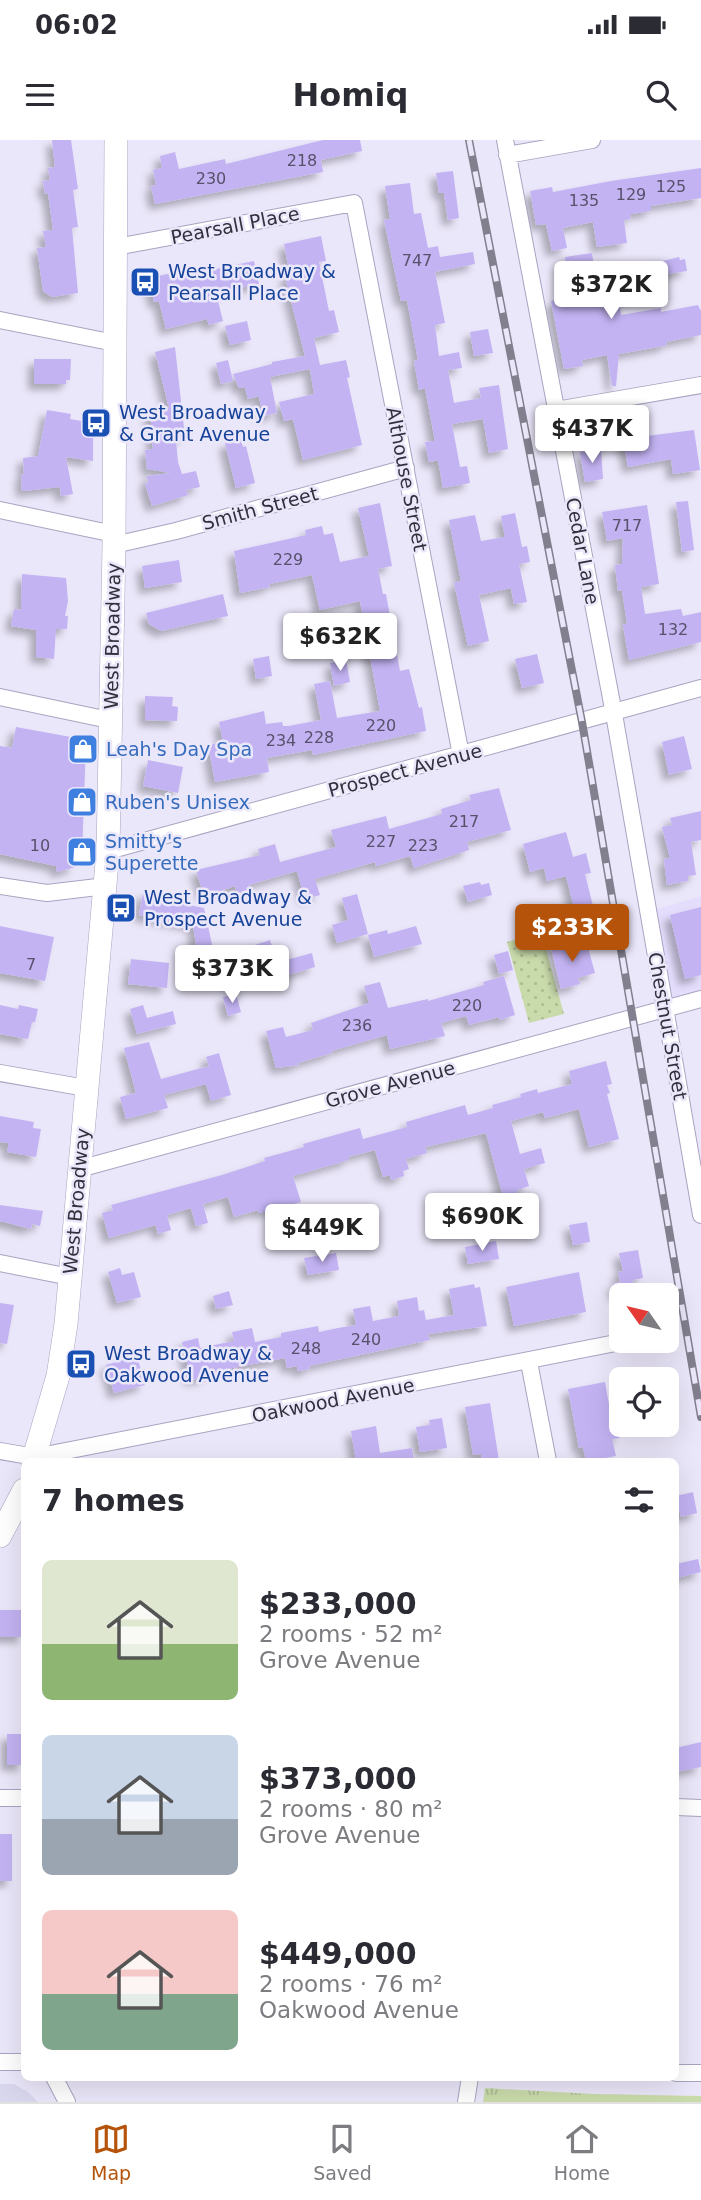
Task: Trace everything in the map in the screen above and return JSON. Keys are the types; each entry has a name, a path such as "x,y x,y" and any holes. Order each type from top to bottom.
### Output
{"main road":[{"name":"West Broadway","path":"34,1458 58,1376 66,1324 106,886 114,539 116,140"},
{"path":"0,1536 21,1496"}],"street":[{"path":"506,148 592,140"},
{"name":"Cedar Lane","path":"506,148 614,713"},
{"name":"Pearsall Place","path":"116,247 354,203"},
{"name":"Althouse Street","path":"354,203 461,755"},
{"path":"0,320 115,343"},
{"path":"555,410 701,386"},
{"name":"Smith Street","path":"114,539 176,531 406,468"},
{"path":"0,510 114,539"},
{"name":"Prospect Avenue","path":"108,851 701,688"},
{"path":"0,697 109,720"},
{"name":"Chestnut Street","path":"614,713 701,1215"},
{"path":"0,886 47,893 106,886"},
{"name":"Grove Avenue","path":"79,1169 701,999"},
{"path":"0,1073 86,1088"},
{"path":"0,1263 70,1277"},
{"name":"Oakwood Avenue","path":"39,1458 609,1345"},
{"path":"529,1362 547,1458"},
{"path":"0,1451 30,1458"},
{"path":"0,1798 21,1798"},
{"path":"679,1807 701,1808"},
{"path":"0,2062 21,2062"},
{"path":"679,2073 701,2073"},
{"path":"56,2081 67,2102"},
{"path":"466,2102 469,2081"}],"shaded area":[{"path":"701,896 701,998 659,1008 645,913"},
{"path":"0,2084 14,2084 38,2102 0,2102"}],"green space":[{"path":"541,932 564,1014 529,1023 507,942"},
{"path":"485,2088 701,2096 701,2102 483,2102"}],"building":[{"path":"52,140 71,140 78,189 73,190 78,227 72,228 78,293 52,297 43,291 37,248 46,247 43,231 53,230 48,193 45,194 43,181 50,180 48,168 55,167"},
{"path":"323,140 360,140 362,151 321,160 323,172 155,204 151,186 156,185 153,170 162,168 160,156 175,152 179,169 225,159 226,164"},
{"path":"701,168 701,198 651,206 651,211 631,214 630,219 624,220 627,243 597,247 593,222 563,228 567,248 552,251 546,224 536,225 530,191 552,187 553,192"},
{"path":"453,171 459,218 448,220 444,193 439,193 436,173"},
{"path":"410,183 414,214 421,213 428,248 438,246 440,257 473,252 475,264 435,272 445,323 435,325 439,356 459,352 462,368 448,370 454,403 481,398 479,388 499,385 508,449 489,453 483,419 452,424 460,467 467,466 470,483 443,488 438,460 429,462 425,442 435,441 425,388 419,390 414,361 418,360 407,300 401,301 384,220 390,219 385,186"},
{"path":"321,236 326,261 319,262 329,311 334,310 339,332 314,338 320,365 346,360 350,377 347,378 362,445 303,460 293,419 284,421 279,402 314,394 310,369 270,377 277,413 263,416 259,396 248,399 245,387 239,388 233,374 272,362 305,356 285,277 290,276 284,244"},
{"path":"592,253 595,274 608,273 612,308 620,307 621,315 661,308 661,312 698,305 701,311 701,335 619,354 616,386 612,386 607,355 582,360 583,366 564,369 551,301 570,296 565,257"},
{"path":"679,257 680,260 685,259 687,271 661,275 661,279 644,282 642,266"},
{"path":"254,261 259,284 216,293 223,321 209,325 207,319 166,329 159,301 154,302 149,278 195,268 211,267 211,270"},
{"path":"247,321 251,340 230,345 225,326"},
{"path":"488,329 493,353 474,356 470,332"},
{"path":"175,347 185,437 177,438 175,429 178,462 182,474 196,471 200,487 186,490 188,495 152,506 145,484 148,483 147,476 171,473 147,469 145,450 153,449 150,410 169,408 155,352"},
{"path":"34,359 71,359 70,380 66,380 66,384 34,384"},
{"path":"228,360 233,381 221,384 216,363"},
{"path":"47,410 71,414 70,419 93,423 93,461 66,457 73,494 61,496 60,487 22,491 23,458 38,456"},
{"path":"694,430 700,470 673,474 671,459 628,467 623,439"},
{"path":"241,439 243,447 246,446 255,483 236,488 225,443"},
{"path":"601,449 603,479 585,482 580,452"},
{"path":"688,501 694,550 682,552 676,502"},
{"path":"380,503 392,566 378,569 383,594 386,594 400,671 409,669 419,708 422,707 426,731 313,755 312,750 267,758 269,772 215,782 208,745 223,742 219,722 264,711 266,724 282,722 283,726 288,726 321,720 314,684 330,681 337,718 380,711 360,601 320,610 312,575 240,593 234,551 306,535 305,530 322,526 324,535 333,533 340,562 369,556 358,508"},
{"path":"647,505 659,584 641,587 645,614 681,609 683,616 701,612 701,642 629,660 623,625 627,624 622,590 618,591 615,565 622,564 623,538 607,541 602,512"},
{"path":"515,513 522,547 527,546 530,562 519,564 527,602 514,604 511,588 479,595 489,641 468,646 454,583 461,581 449,520 475,515 481,541 505,537 501,516"},
{"path":"179,560 182,582 145,588 142,566"},
{"path":"22,574 66,578 67,629 56,629 54,659 36,657 36,630 11,626 14,609 21,610"},
{"path":"223,594 228,616 161,631 149,624 146,613"},
{"path":"537,654 544,683 522,688 515,659"},
{"path":"269,656 272,676 256,679 253,659"},
{"path":"346,660 350,682 334,686 330,663"},
{"path":"145,696 173,697 172,706 178,707 177,721 145,720"},
{"path":"16,727 86,742 82,856 72,858 75,867 57,872 56,866 0,854 0,746 12,748"},
{"path":"684,736 692,769 669,775 662,742"},
{"path":"148,760 183,767 178,793 143,786"},
{"path":"499,788 511,830 467,842 469,850 414,868 410,856 376,866 375,862 315,879 320,895 305,899 297,871 249,885 251,889 237,893 235,886 204,896 196,870 260,855 258,849 275,844 280,862 336,847 331,830 386,816 389,829 442,814 441,809 471,800 469,795"},
{"path":"701,811 701,840 691,842 696,875 688,876 688,881 667,885 664,859 670,858 662,827 672,825 670,818"},
{"path":"566,832 573,857 586,853 591,873 585,874 594,910 576,915 566,876 547,881 544,868 530,872 523,844"},
{"path":"480,882 481,885 489,883 492,895 468,902 463,886"},
{"path":"143,892 165,896 164,900 204,908 215,958 270,940 277,961 312,953 315,967 268,981 262,961 209,976 202,950 197,951 193,925 139,915"},
{"path":"357,894 368,934 337,943 332,925 348,920 342,898"},
{"path":"701,907 701,975 685,979 670,915"},
{"path":"0,926 54,937 45,981 0,973"},
{"path":"416,926 422,944 374,957 368,935 387,930 388,934"},
{"path":"563,941 566,950 587,944 595,973 578,978 580,984 561,989 550,944"},
{"path":"508,951 513,970 499,974 494,955"},
{"path":"131,959 169,963 167,988 128,984"},
{"path":"504,976 515,1015 469,1025 466,1016 441,1023 445,1036 390,1049 387,1035 331,1051 332,1053 298,1063 299,1065 276,1068 266,1031 283,1027 286,1037 313,1030 311,1023 369,1003 364,986 380,982 388,1008 428,1001 484,985 483,982"},
{"path":"236,994 241,1012 228,1016 223,997"},
{"path":"0,1005 38,1009 28,1039 0,1034"},
{"path":"143,1005 147,1018 173,1011 176,1024 137,1034 130,1009"},
{"path":"149,1042 161,1079 209,1066 206,1057 219,1053 231,1095 211,1101 206,1084 164,1095 168,1108 126,1119 120,1097 136,1093 124,1048"},
{"path":"606,1061 612,1084 607,1085 610,1093 607,1094 619,1139 589,1147 579,1109 545,1118 543,1112 511,1121 520,1154 541,1148 545,1163 524,1169 529,1186 517,1190 520,1200 505,1204 486,1133 425,1147 427,1153 406,1159 409,1169 403,1171 404,1176 391,1180 390,1175 383,1177 375,1150 293,1176 301,1202 234,1217 228,1197 203,1204 208,1223 196,1226 191,1208 167,1215 171,1230 158,1234 156,1225 109,1238 102,1213 113,1210 111,1205 222,1175 265,1161 264,1158 304,1147 303,1144 360,1128 363,1139 407,1127 406,1122 465,1105 468,1115 493,1108 492,1105 521,1097 520,1094 537,1089 538,1093 572,1084 569,1071"},
{"path":"0,1116 34,1122 33,1128 41,1129 36,1157 7,1152 9,1143 0,1142"},
{"path":"0,1205 43,1211 40,1226 32,1224 31,1229 0,1221"},
{"path":"587,1222 590,1242 573,1245 569,1225"},
{"path":"496,1241 499,1259 468,1264 465,1247"},
{"path":"638,1250 643,1278 633,1280 633,1283 616,1283 620,1282 618,1272 623,1271 619,1253"},
{"path":"336,1253 339,1270 308,1275 304,1258"},
{"path":"120,1268 122,1275 134,1272 141,1297 117,1303 108,1272"},
{"path":"579,1272 586,1312 514,1326 506,1287"},
{"path":"474,1284 475,1288 480,1287 487,1326 428,1334 430,1340 309,1366 310,1369 298,1371 297,1366 287,1368 285,1358 206,1373 207,1377 191,1380 182,1342 198,1338 200,1348 234,1341 232,1332 252,1328 255,1342 281,1337 281,1333 318,1326 319,1332 356,1325 353,1309 370,1306 373,1321 399,1316 397,1301 417,1297 419,1311 424,1310 426,1320 454,1315 449,1289"},
{"path":"229,1291 233,1305 216,1309 213,1296"},
{"path":"0,1303 14,1305 7,1344 0,1343"},
{"path":"137,1356 145,1385 114,1393 106,1365"},
{"path":"605,1382 609,1404 609,1437 620,1438 612,1439 616,1456 585,1458 583,1447 579,1448 568,1389"},
{"path":"490,1403 499,1458 473,1455 465,1407"},
{"path":"442,1418 447,1448 420,1452 416,1427 430,1425 429,1420"},
{"path":"376,1426 380,1453 412,1448 414,1458 356,1458 351,1431"},
{"path":"693,1492 697,1513 681,1517 679,1495"},
{"path":"698,1559 701,1572 679,1578 679,1563"},
{"path":"0,1610 21,1610 21,1637 0,1637"},
{"path":"7,1734 21,1734 21,1765 7,1765"},
{"path":"701,1742 701,1767 679,1771 679,1747"},
{"path":"0,1834 12,1834 12,1881 0,1881"}],"railway":[{"path":"469,140 582,722 701,1417"}],"place":[{"name":"West Broadway & Pearsall Place","path":"145,282"},
{"name":"West Broadway & Grant Avenue","path":"96,423"},
{"name":"Leah's Day Spa","path":"83,749"},
{"name":"Ruben's Unisex","path":"82,802"},
{"name":"Smitty's Superette","path":"82,852"},
{"name":"West Broadway & Prospect Avenue","path":"121,908"},
{"name":"West Broadway & Oakwood Avenue","path":"81,1364"}]}
